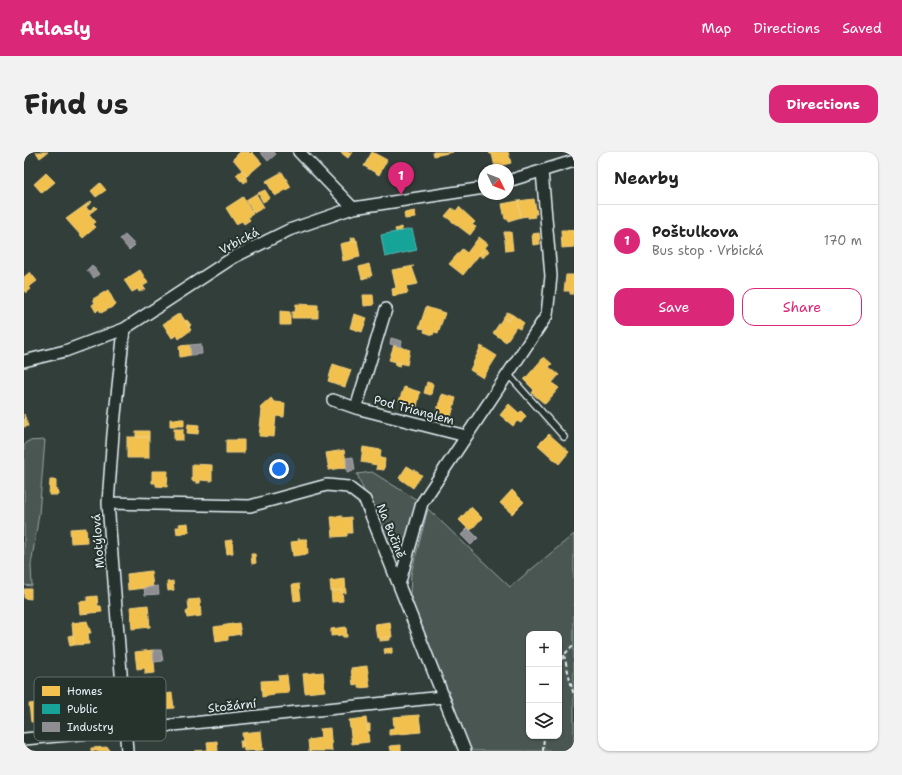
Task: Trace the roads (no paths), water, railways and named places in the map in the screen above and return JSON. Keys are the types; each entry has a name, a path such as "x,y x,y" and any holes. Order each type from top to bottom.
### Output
{"street":[{"path":"299,152 354,208"},
{"path":"514,179 574,161"},
{"path":"399,586 422,503 548,315 551,276 542,171"},
{"name":"Vrbická","path":"24,361 65,351 124,329 234,257 289,230 354,208 478,189"},
{"name":"Pod Trianglem","path":"356,408 386,309"},
{"name":"Motýlová","path":"121,677 108,503 113,434 124,329"},
{"name":"Pod Trianglem","path":"333,400 356,408 466,436"},
{"name":"Na Bučině","path":"108,503 250,506 327,484 348,487 365,500 465,751"},
{"name":"Stožární","path":"166,726 444,697"},
{"name":"Stožární","path":"24,739 34,738"},
{"name":"Motýlová","path":"126,741 127,751"}],"lane":[{"path":"508,374 564,437"}],"place":[{"name":"Poštulkova","path":"401,195"}]}
